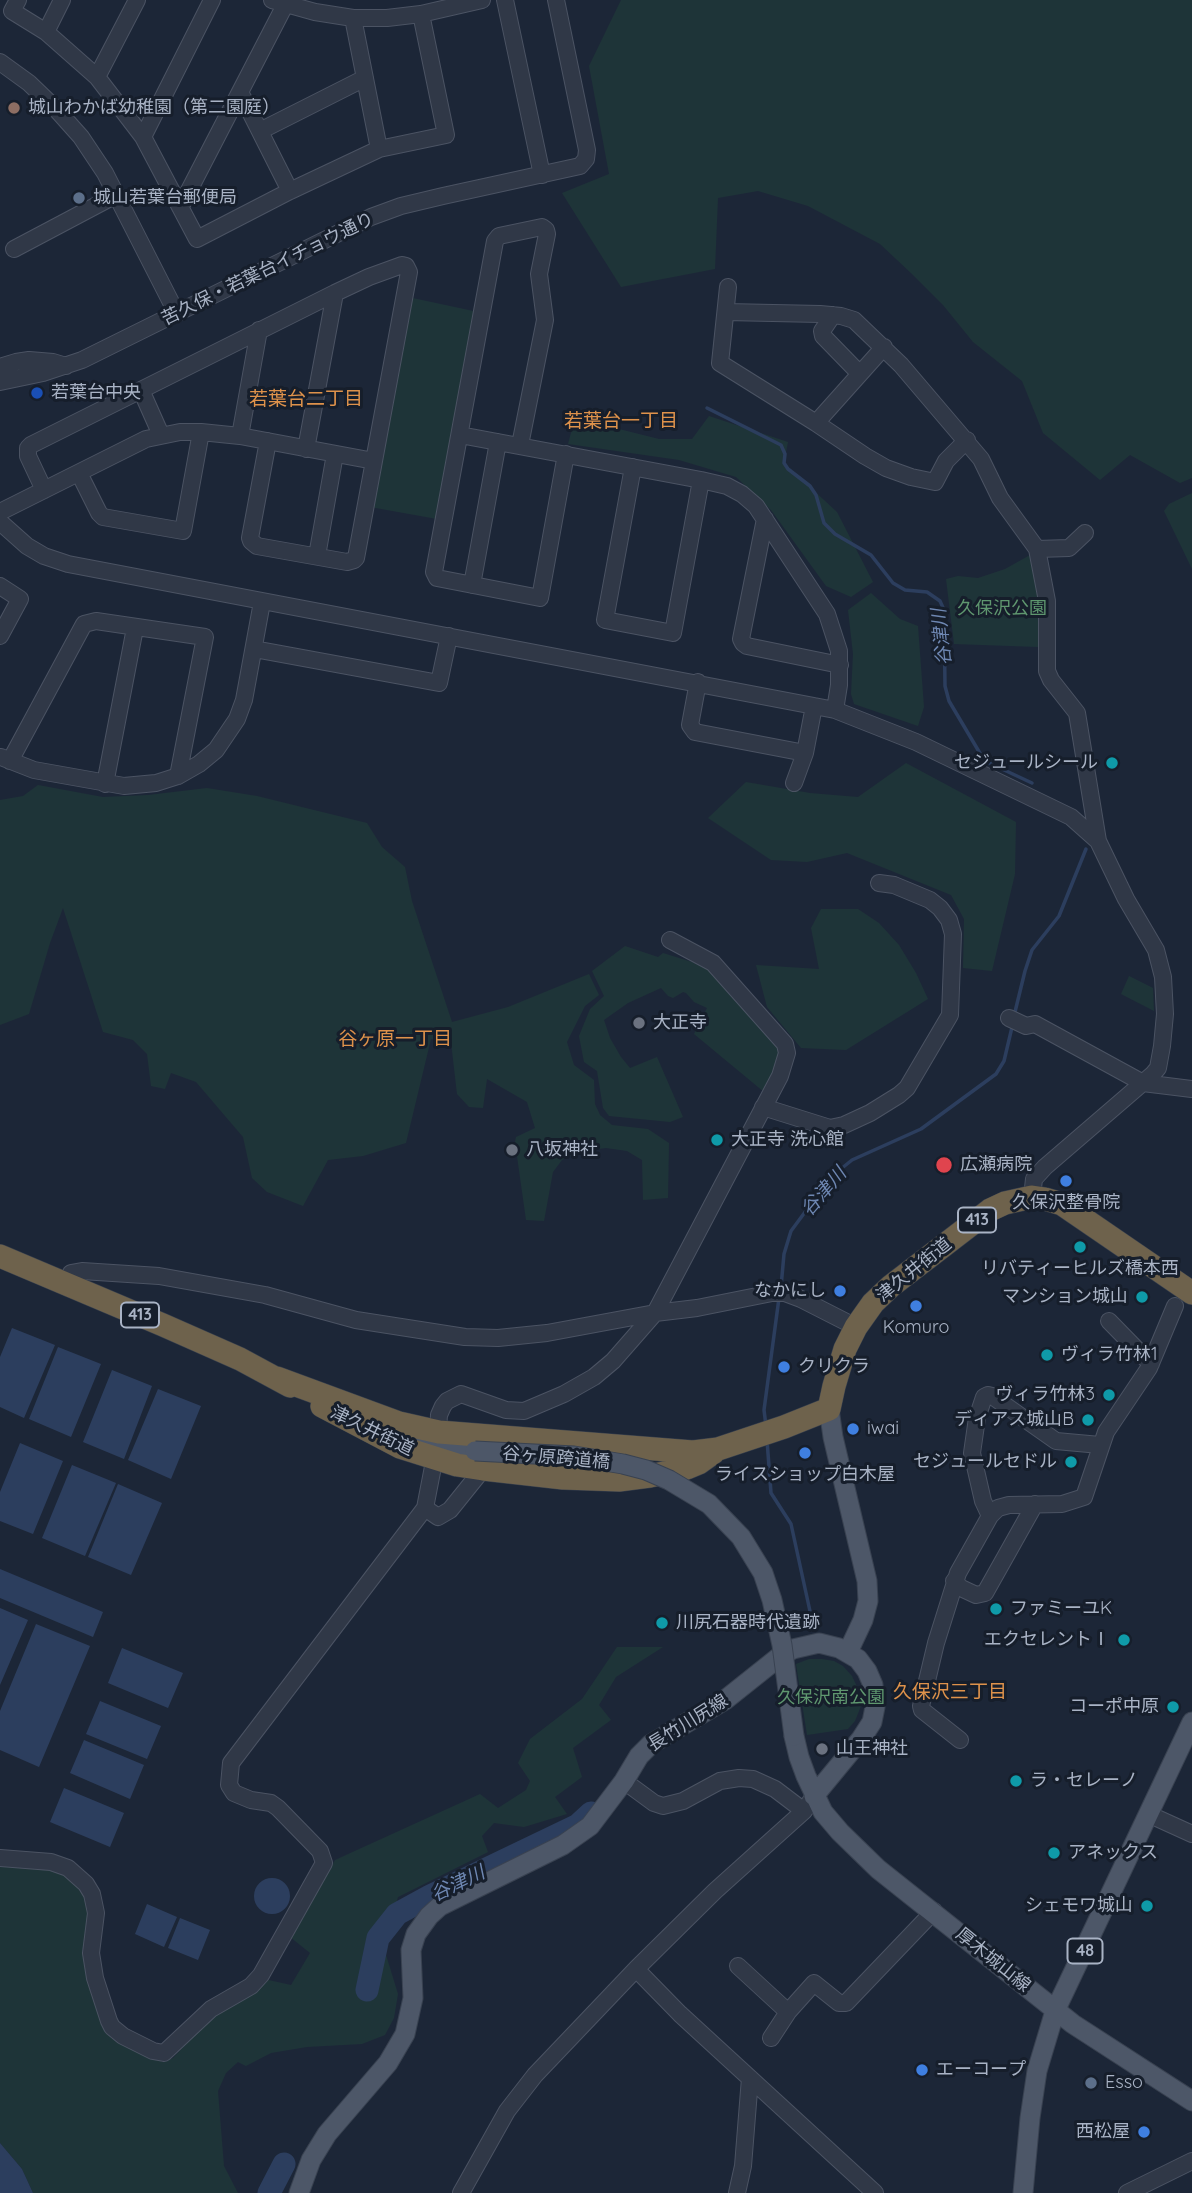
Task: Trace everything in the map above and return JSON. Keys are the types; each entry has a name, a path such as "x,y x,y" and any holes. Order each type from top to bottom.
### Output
{"highway":[{"name":"津久井街道","path":"436,1446 646,1449 683,1452 718,1449 829,1409 845,1349 856,1327 881,1294 990,1210 1017,1199 1045,1199 1062,1205 1183,1300"},
{"name":"津久井街道","path":"0,1256 196,1339 277,1378 399,1423 436,1446 479,1460 594,1479 619,1480 650,1476 699,1464 718,1449"},
{"path":"646,1449 651,1451 658,1463 655,1472 650,1476"}],"main road":[{"path":"809,1804 861,1739 874,1715 875,1699 867,1671 858,1659 848,1652 863,1620 868,1601 867,1581 832,1437 829,1409"},
{"name":"谷ヶ原跨道橋","path":"479,1460 574,1456 623,1464 669,1480 709,1504 741,1536 763,1573 782,1645 794,1735"},
{"name":"長竹川尻線","path":"299,2193 311,2160 327,2134 388,2063 405,2034 413,1998 413,1941 421,1925 440,1906 562,1845 590,1826 639,1756 651,1744 725,1700 779,1657 793,1649 819,1643 848,1652"},
{"name":"48","path":"1023,2193 1037,2071 1055,2011 1192,1722"},
{"name":"厚木城山線","path":"794,1735 809,1804 823,1812 878,1869 934,1911 1055,2011 1192,2101"}],"street":[{"path":"18,0 12,11 46,32 97,77 143,137 197,239 379,149 446,135 421,14"},
{"path":"46,32 62,0"},
{"path":"97,77 137,0"},
{"path":"143,137 212,0"},
{"path":"387,18 396,0"},
{"path":"181,206 240,92 278,3 318,6 353,18 387,18 421,14 482,0"},
{"path":"505,0 542,175"},
{"name":"苦久保・若葉台イチョウ通り","path":"0,382 25,378 96,354 371,217 412,204 580,166 587,155 556,0"},
{"path":"353,18 379,149"},
{"path":"0,62 29,83 81,138 105,173 177,314"},
{"path":"260,131 365,78"},
{"path":"240,92 290,191"},
{"path":"14,249 116,195"},
{"path":"520,445 545,320 540,274 547,234 542,227 503,235 495,241 434,572 437,579 540,598 566,454"},
{"path":"44,490 28,456 28,448 31,445 335,293 402,264 409,269 356,558 347,562 257,546 250,538 268,441"},
{"path":"729,288 720,363 886,468 911,477 935,482 946,461 967,440"},
{"path":"306,449 335,293"},
{"path":"726,312 833,315 854,320 884,347 967,440 981,459 1000,498 1037,549 1047,601 1047,671 1077,713 1098,841 1126,899 1152,940 1162,968 1165,1014 1163,1046 1158,1068 1034,1179 1032,1198"},
{"path":"833,315 823,328 823,336 859,373"},
{"path":"240,436 259,330"},
{"path":"816,423 884,347"},
{"path":"0,367 29,360 66,366"},
{"path":"141,390 161,435"},
{"path":"0,512 132,446 161,435 201,432 240,436 374,461"},
{"path":"79,473 103,517 183,531 201,432"},
{"path":"460,435 701,480 727,486 742,494 756,506 827,614 836,639 840,665 835,710"},
{"path":"472,585 498,442"},
{"path":"317,556 335,454"},
{"path":"633,467 605,620 673,633 701,480"},
{"path":"765,519 741,639 743,643 840,665"},
{"path":"0,522 27,546 56,560 835,710 916,742 1059,811 1080,824 1098,841"},
{"path":"1037,549 1069,548 1085,533"},
{"path":"0,586 20,598 0,636"},
{"path":"178,776 205,637 96,621 84,624 5,759 34,770 105,784 136,786 178,776 199,764 216,750 237,719 244,700 262,601"},
{"path":"105,784 135,628"},
{"path":"254,649 439,683 449,636"},
{"path":"698,682 690,725 695,732 805,752"},
{"path":"794,783 805,752 814,706"},
{"path":"762,1107 831,1128 853,1121 908,1088 950,1015 953,934 948,920 930,900 894,885 879,883"},
{"path":"431,1513 439,1415 443,1406 455,1396 467,1395 514,1411 535,1408 564,1395 613,1362 655,1313 780,1076 787,1053 785,1044 713,963 670,940"},
{"path":"1009,1018 1026,1026 1035,1024 1143,1083 1192,1090"},
{"path":"845,1349 862,1335 882,1307 915,1274 919,1264"},
{"path":"67,1284 71,1273 82,1271 159,1276 265,1294 356,1320 465,1337 498,1338 547,1333 779,1293 856,1327"},
{"path":"960,1740 922,1710 921,1706 954,1581 990,1516 1002,1506 1062,1504 1084,1497 1100,1445 1111,1423 1151,1364 1183,1300"},
{"path":"1109,1321 1151,1364"},
{"path":"990,1516 980,1492 972,1453 977,1418 984,1397 992,1396 1056,1441 1100,1445"},
{"path":"0,1858 51,1862 68,1868 86,1884 92,1894 96,1913 91,1953 101,1998 112,2027 133,2041 153,2051 164,2053 211,2009 251,1986 261,1975 324,1863 320,1851 278,1808 234,1793 229,1785 231,1763 431,1513 456,1505 479,1460"},
{"path":"954,1581 961,1588 976,1595 985,1593 1035,1504"},
{"path":"461,2193 518,2095 636,1969 809,1804 753,1779 739,1778 720,1781 684,1801 663,1806 624,1781"},
{"path":"1149,1814 1192,1834"},
{"path":"771,2038 788,2012 814,1983 839,2003 846,2003 934,1911"},
{"path":"738,1966 788,2012"},
{"path":"636,1969 680,2014 875,2193"},
{"path":"737,2193 744,2154 750,2078"},
{"path":"1127,2193 1192,2161"}],"green space":[{"path":"621,0 1192,0 1192,478 1180,483 1130,455 1100,480 1043,433 1022,381 973,342 943,305 912,274 880,244 808,206 758,191 718,198 715,269 621,287 562,193 609,174 589,66"},
{"path":"408,297 478,312 437,519 370,507"},
{"path":"709,416 788,442 784,463 837,512 873,582 851,597 826,586 771,510 736,477 679,460 568,444 575,418 659,439 692,439"},
{"path":"1192,493 1192,569 1164,511 1169,504"},
{"name":"久保沢公園","path":"1030,555 1039,603 1038,647 954,644 946,579 958,576 978,578 1005,569"},
{"path":"871,593 900,619 918,626 924,707 918,726 854,704 851,694 853,654 848,610"},
{"path":"906,763 1016,822 1015,874 992,971 963,968 964,919 951,895 847,853 807,862 771,860 708,818 746,782 810,793 858,797"},
{"path":"38,785 103,797 207,788 257,796 367,823 382,847 405,867 412,901 452,1022 508,1007 589,974 599,995 585,1006 567,1042 574,1065 594,1080 595,1104 600,1115 612,1125 648,1129 669,1143 668,1198 643,1200 642,1160 627,1151 606,1148 577,1152 562,1160 553,1172 544,1221 526,1220 515,1142 516,1137 535,1128 527,1102 487,1079 483,1108 469,1107 457,1094 451,1042 431,1039 406,1143 363,1156 328,1160 303,1206 267,1192 252,1178 243,1137 196,1082 171,1073 165,1089 151,1086 147,1054 133,1040 103,1032 63,908 29,1014 0,1025 0,800 23,796"},
{"path":"821,909 858,909 879,923 899,945 928,999 846,1050 801,1048 767,1007 756,965 819,969 811,928"},
{"path":"625,946 658,957 663,953 692,962 717,974 779,1044 777,1066 764,1092 694,1034 707,1008 694,1002 686,993 673,998 661,988 628,1003 604,1020 610,1038 630,1068 657,1057 683,1117 670,1122 609,1116 603,1108 597,1071 584,1062 579,1036 590,1009 604,996 592,971"},
{"path":"1129,976 1153,988 1154,1011 1121,994"},
{"path":"617,1647 663,1647 616,1677 599,1705 611,1720 573,1748 582,1777 555,1797 567,1814 524,1827 494,1823 482,1836 488,1852 398,1897 383,1945 398,1994 394,2018 385,2035 362,2044 307,2047 271,2053 246,2066 238,2062 226,2073 218,2091 224,2166 238,2193 33,2193 22,2169 0,2143 0,1864 49,1868 62,1872 86,1892 91,1917 85,1965 100,2008 120,2041 163,2062 173,2058 215,2013 264,1979 291,1985 310,1953 290,1937 335,1860 480,1794 498,1808 526,1790 530,1781 518,1763 530,1739 582,1699"},
{"name":"久保沢南公園","path":"809,1659 834,1661 852,1676 859,1691 861,1706 855,1721 848,1729 807,1735 796,1664"}],"water":[{"path":"12,1328 55,1345 24,1418 0,1407 0,1357"},
{"path":"58,1347 101,1364 71,1437 29,1419"},
{"path":"112,1370 152,1386 124,1459 83,1442"},
{"path":"158,1389 201,1406 171,1479 128,1460"},
{"path":"20,1443 63,1461 33,1534 0,1521 0,1492"},
{"path":"72,1465 116,1483 85,1556 42,1538"},
{"path":"118,1484 162,1503 131,1575 88,1557"},
{"path":"0,1569 103,1612 93,1637 0,1598"},
{"path":"0,1608 28,1620 0,1685"},
{"path":"36,1624 90,1646 39,1767 0,1750 0,1711"},
{"path":"122,1648 183,1673 168,1708 108,1683"},
{"path":"100,1701 161,1726 147,1759 86,1734"},
{"path":"84,1740 144,1765 130,1799 70,1773"},
{"path":"64,1788 124,1813 110,1847 50,1822"},
{"path":"272,1878 285,1883 290,1896 285,1909 272,1914 259,1909 254,1896 259,1883"},
{"path":"147,1904 177,1917 164,1947 135,1934"},
{"path":"180,1918 210,1930 198,1960 168,1948"},
{"path":"0,2143 22,2169 33,2193 0,2193"}],"waterway":[{"name":"谷津川","path":"707,408 781,445 785,454 784,463 810,486 816,495 824,523 835,534 871,555 893,583 905,590 927,592 940,601 944,610 945,686 949,701 987,762 1032,783"},
{"name":"谷津川","path":"1014,1016 1032,950 1059,916 1086,849"},
{"name":"谷津川","path":"781,1287 784,1254 791,1231 831,1177 852,1160 921,1129 996,1074 1004,1061 1013,1023"},
{"name":"谷津川","path":"766,1426 764,1410 779,1298"},
{"name":"谷津川","path":"767,1440 771,1493 791,1524 813,1625"},
{"name":"谷津川","path":"367,1990 378,1938 397,1914 578,1825 591,1813"},
{"name":"谷津川","path":"269,2193 284,2164"}],"place":[{"name":"城山わかば幼稚園（第二園庭）","path":"14,108"},
{"name":"城山若葉台郵便局","path":"79,198"},
{"name":"若葉台中央","path":"37,393"},
{"name":"セジュールシール","path":"1112,763"},
{"name":"大正寺","path":"639,1023"},
{"name":"大正寺 洗心館","path":"717,1140"},
{"name":"八坂神社","path":"512,1150"},
{"name":"広瀬病院","path":"944,1165"},
{"name":"久保沢整骨院","path":"1066,1181"},
{"name":"リバティーヒルズ橋本西","path":"1080,1247"},
{"name":"なかにし","path":"840,1291"},
{"name":"マンション城山","path":"1142,1297"},
{"name":"Komuro","path":"916,1306"},
{"name":"ヴィラ竹林1","path":"1047,1355"},
{"name":"クリクラ","path":"784,1367"},
{"name":"ヴィラ竹林3","path":"1109,1395"},
{"name":"ディアス城山B","path":"1088,1420"},
{"name":"iwai","path":"853,1429"},
{"name":"ライスショップ白木屋","path":"805,1453"},
{"name":"セジュールセドル","path":"1071,1462"},
{"name":"ファミーユK","path":"996,1609"},
{"name":"川尻石器時代遺跡","path":"662,1623"},
{"name":"エクセレントⅠ","path":"1124,1640"},
{"name":"コーポ中原","path":"1173,1707"},
{"name":"山王神社","path":"822,1749"},
{"name":"ラ・セレーノ","path":"1016,1781"},
{"name":"アネックス","path":"1054,1853"},
{"name":"シェモワ城山","path":"1147,1906"},
{"name":"エーコープ","path":"922,2070"},
{"name":"Esso","path":"1091,2083"},
{"name":"西松屋","path":"1144,2132"}],"district":[{"name":"若葉台二丁目","path":"306,399"},
{"name":"若葉台一丁目","path":"621,421"},
{"name":"谷ヶ原一丁目","path":"395,1039"},
{"name":"久保沢三丁目","path":"950,1692"}]}
